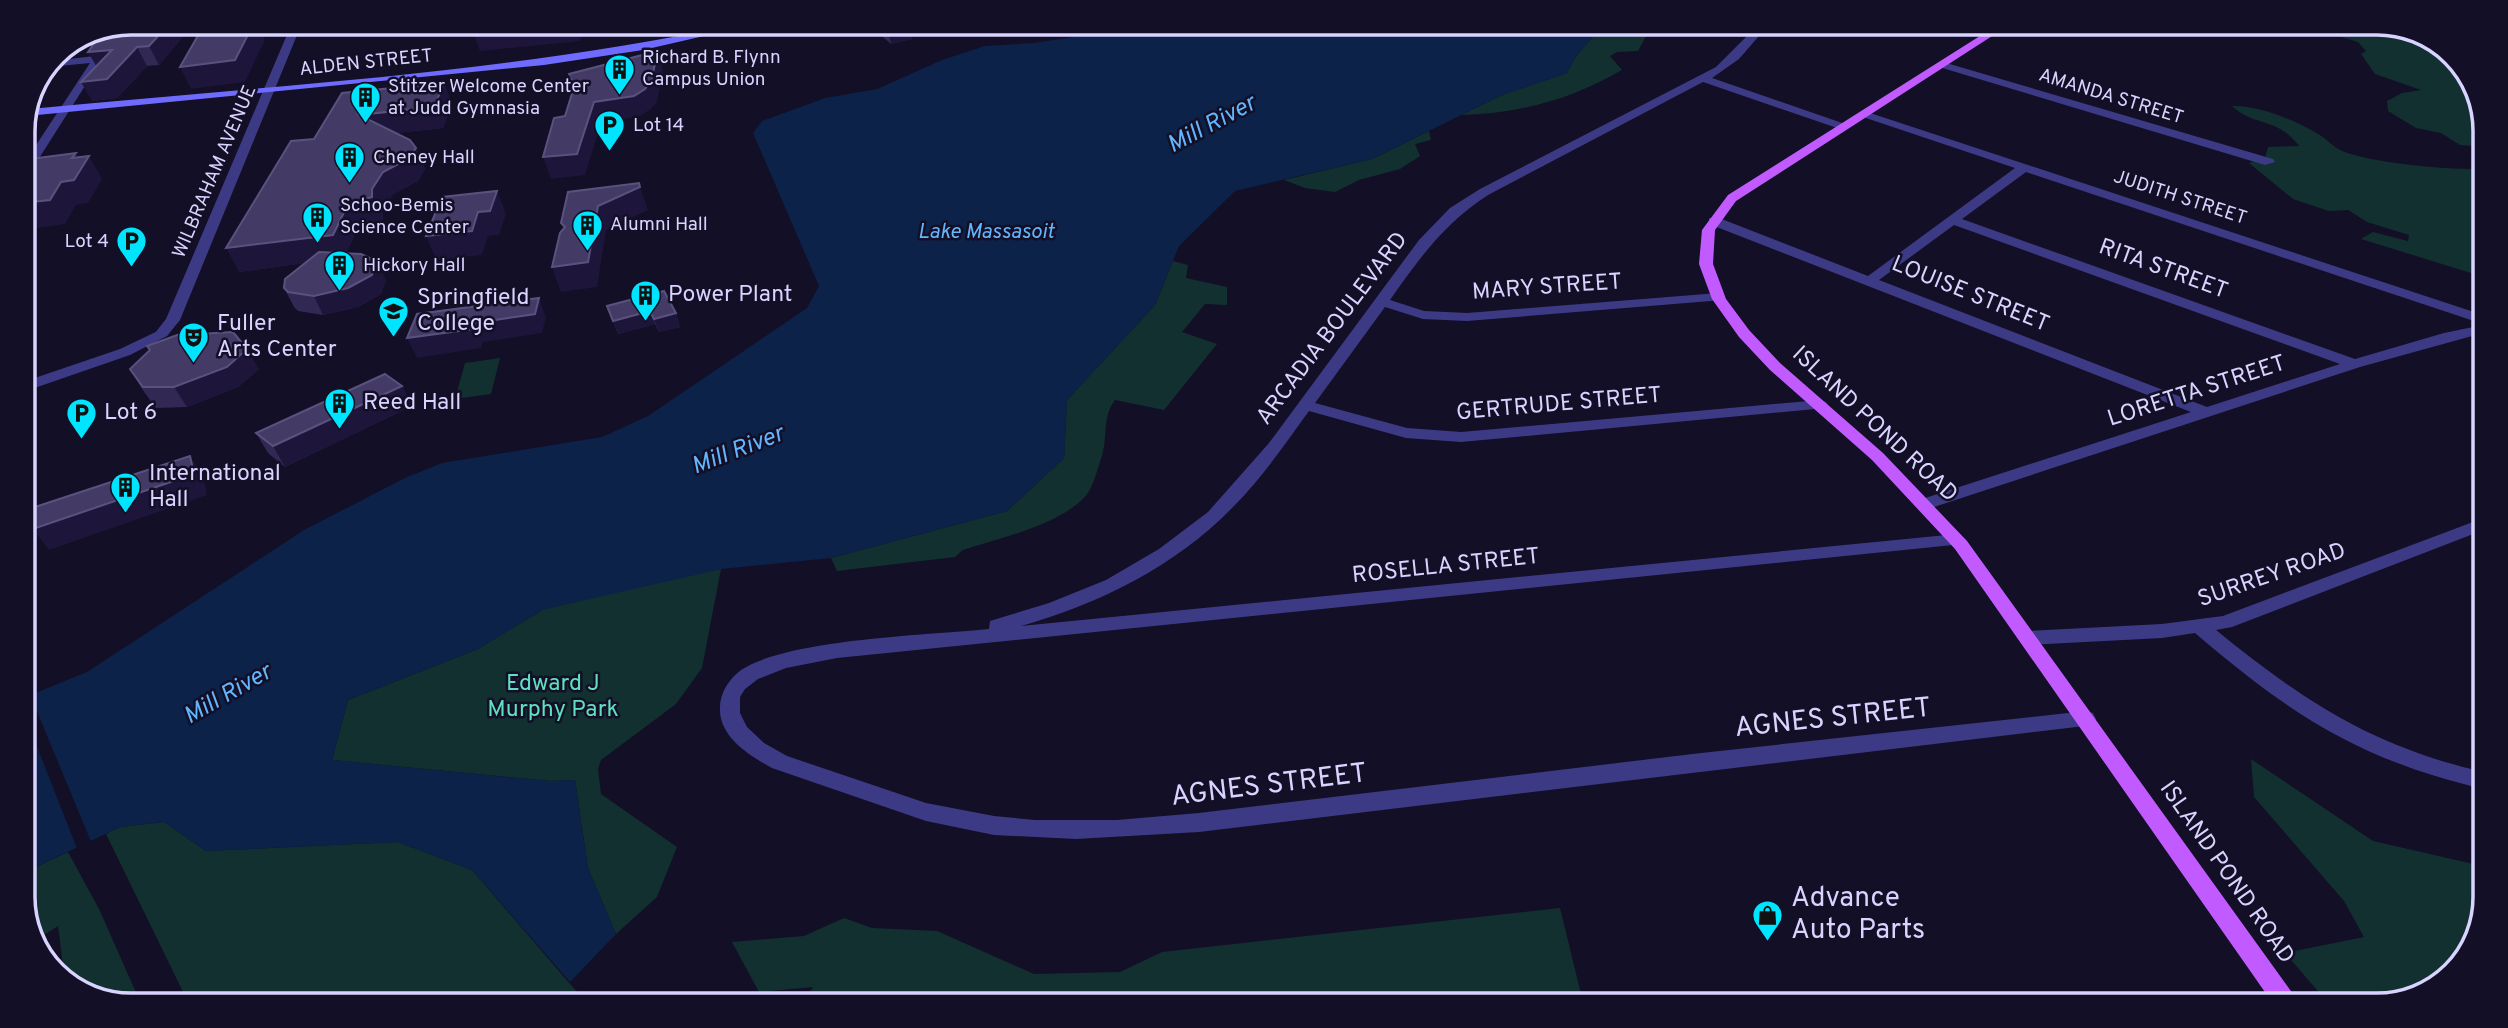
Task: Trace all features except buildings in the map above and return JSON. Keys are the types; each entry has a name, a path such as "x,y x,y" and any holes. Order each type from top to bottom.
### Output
{"main road":[{"name":"ALDEN STREET","path":"37,112 576,58 695,35"},
{"name":"ISLAND POND ROAD","path":"1989,35 1732,198 1714,221 1705,255 1709,278 1718,298 1753,345 1926,504 1957,540 2280,993"}],"street":[{"name":"WILBRAHAM AVENUE","path":"35,383 125,352 162,333 173,320 292,35"},
{"name":"ARCADIA BOULEVARD","path":"939,639 1001,625 1056,607 1102,588 1164,554 1213,517 1240,490 1424,243 1467,202 1729,63 1755,35"},
{"path":"35,156 113,37"},
{"path":"64,63 99,59"},
{"name":"AMANDA STREET","path":"1942,65 2269,162"},
{"path":"1702,78 1844,127"},
{"name":"JUDITH STREET","path":"1864,114 2473,317"},
{"path":"1871,280 2025,167"},
{"name":"LOUISE STREET","path":"1714,221 2208,413"},
{"name":"RITA STREET","path":"1954,221 2355,364"},
{"name":"MARY STREET","path":"1382,302 1423,314 1459,318 1718,298"},
{"name":"LORETTA STREET","path":"1926,504 2355,364 2473,331"},
{"name":"GERTRUDE STREET","path":"1305,405 1406,433 1461,437 1820,405"},
{"name":"SURREY ROAD","path":"2028,638 2200,627 2257,612 2473,528"},
{"name":"ROSELLA STREET","path":"939,639 1221,615 1957,540"},
{"path":"2200,627 2276,690 2320,721 2400,757 2473,778"},
{"name":"AGNES STREET","path":"939,639 837,651 789,661 745,676 731,688 731,719 745,739 771,758 912,808 972,823 1077,832 1190,823 1671,765 2086,719"}],"green space":[{"path":"1595,35 1647,35 1638,51 1617,52 1610,56 1622,70 1584,89 1524,108 1461,115 1502,95 1567,73 1576,56"},
{"path":"2335,35 2396,37 2414,42 2436,55 2457,78 2468,100 2473,125 2473,146 2460,145 2441,133 2416,128 2388,111 2387,101 2402,93 2421,90 2375,74 2361,54 2366,51 2358,42"},
{"path":"2232,106 2253,108 2288,119 2321,136 2340,150 2352,154 2411,165 2473,169 2473,274 2361,239 2373,232 2408,241 2409,235 2367,222 2348,210 2329,211 2293,199 2249,163 2265,158 2268,147 2299,146 2283,130 2240,113"},
{"path":"1429,131 1431,140 1415,144 1420,156 1400,169 1359,180 1335,192 1305,188 1284,180 1372,159"},
{"path":"1173,261 1188,265 1186,278 1227,287 1227,305 1205,304 1182,332 1217,344 1164,410 1115,400 1108,413 1104,449 1089,491 1082,500 1041,525 963,550 955,557 837,571 831,558 1007,511 1064,458 1067,400 1155,305"},
{"path":"500,358 491,394 455,399 465,363"},
{"name":"Edward J Murphy Park","path":"721,569 702,668 676,704 601,760 598,769 601,794 677,847 657,897 616,934 588,868 575,780 550,781 332,760 348,700 478,649 562,598"},
{"path":"2251,759 2373,841 2473,864 2471,916 2466,934 2449,960 2430,977 2402,990 2320,993 2285,953 2364,937 2344,901 2254,797"},
{"path":"164,822 206,851 398,842 472,870 578,993 184,993 106,834 120,827"},
{"path":"68,852 99,909 136,993 94,986 63,965 58,926 43,935 40,928 35,903 35,867"},
{"path":"1560,908 1581,993 809,993 813,987 759,992 732,942 804,936 844,918 872,928 937,931 1034,974 1120,972 1162,952"}],"water":[{"name":"Lake Massasoit","path":"1085,35 1595,35 1576,56 1567,73 1502,95 1372,159 1235,191 1179,246 1155,305 1067,400 1064,458 1007,511 831,558 721,569 542,610 478,649 348,700 332,760 550,781 575,780 588,868 616,934 570,982 472,870 398,842 206,851 164,822 120,827 35,867 35,693 87,672 304,530 405,478 442,463 602,437 648,416 807,308 819,286 753,133 762,121 825,98 877,89 942,60 985,46 1034,43"}],"pier":[{"path":"35,706 92,844 78,851 35,742"}],"place":[{"name":"Richard B. Flynn Campus Union","path":"619,96"},
{"name":"Stitzer Welcome Center at Judd Gymnasia","path":"365,125"},
{"name":"Lot 14","path":"610,153"},
{"name":"Cheney Hall","path":"350,185"},
{"name":"Schoo-Bemis Science Center","path":"317,244"},
{"name":"Alumni Hall","path":"587,252"},
{"name":"Lot 4","path":"132,269"},
{"name":"Hickory Hall","path":"340,293"},
{"name":"Power Plant","path":"645,322"},
{"name":"Springfield College","path":"394,338"},
{"name":"Fuller Arts Center","path":"194,364"},
{"name":"Reed Hall","path":"340,430"},
{"name":"Lot 6","path":"81,440"},
{"name":"International Hall","path":"126,514"},
{"name":"Advance Auto Parts","path":"1768,942"}],"water label":[{"name":"Mill River","path":"1212,125"},
{"name":"Mill River","path":"738,451"},
{"name":"Mill River","path":"228,695"}]}
